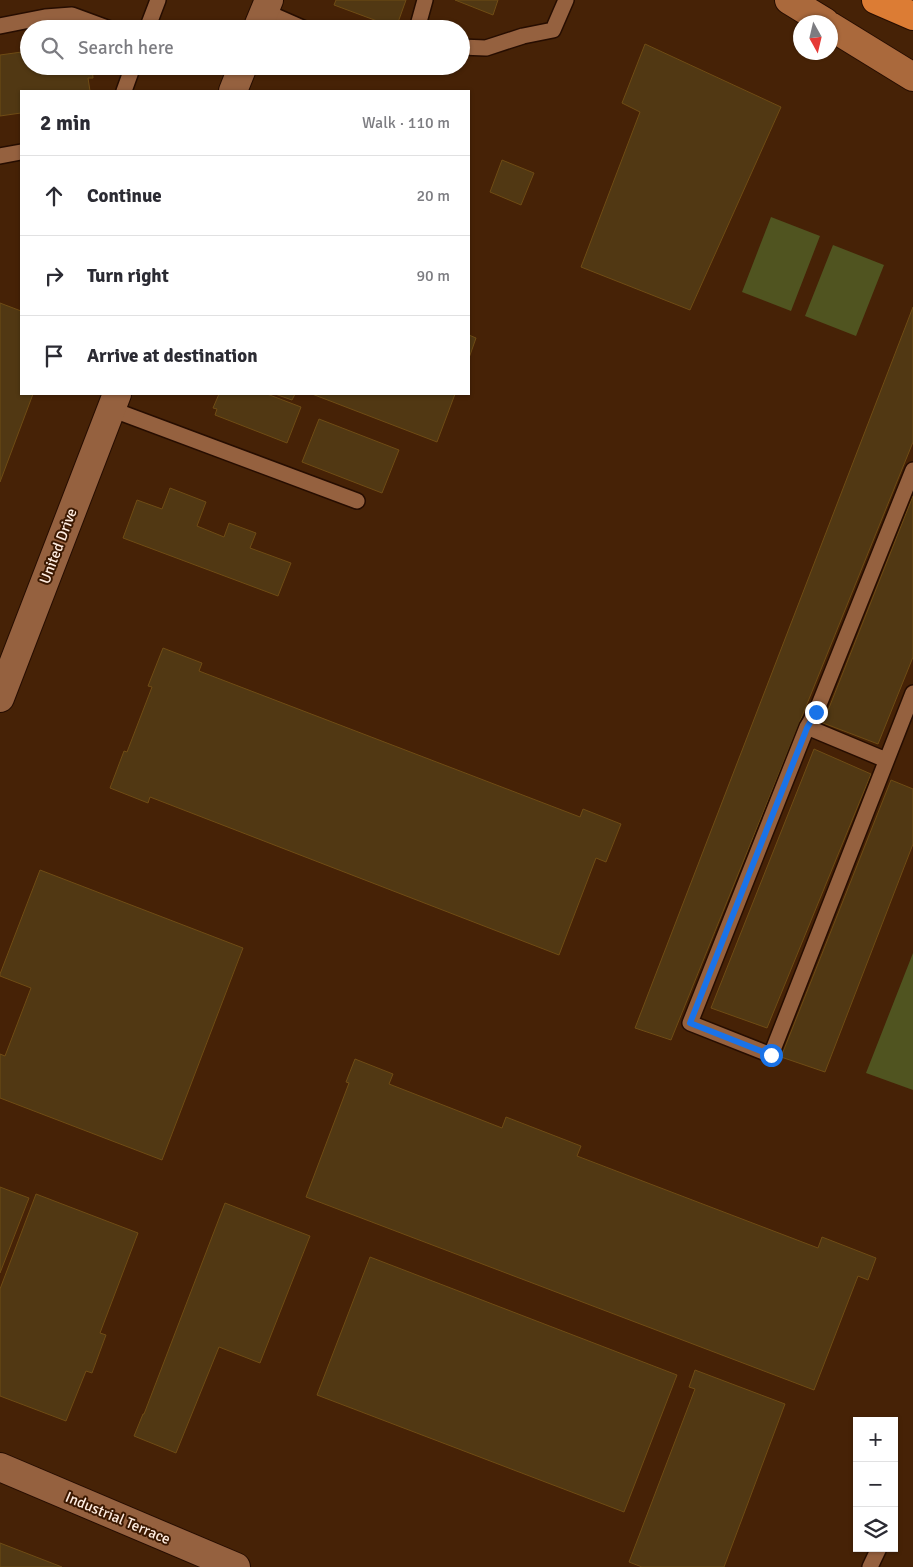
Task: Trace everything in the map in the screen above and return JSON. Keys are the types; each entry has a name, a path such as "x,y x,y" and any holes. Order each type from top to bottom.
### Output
{"highway":[{"path":"876,0 913,16"}],"main road":[{"path":"789,0 814,15"},
{"path":"838,31 913,77"}],"street":[{"name":"United Drive","path":"0,698 114,402"},
{"name":"Industrial Terrace","path":"0,1467 224,1565"}],"lane":[{"path":"150,20 158,0"},
{"path":"419,20 425,0"},
{"path":"470,47 486,48 523,36 553,30 566,0"},
{"path":"263,13 282,20"},
{"path":"30,20 72,15 86,20"},
{"path":"0,26 20,22"},
{"path":"124,90 130,75"},
{"path":"0,156 20,152"},
{"path":"114,402 357,502"},
{"path":"913,470 816,712 807,728 690,1023 771,1055 913,693"},
{"path":"807,728 886,760"},
{"path":"870,1567 876,1552"}],"green space":[{"path":"771,217 820,236 791,311 742,292"},
{"path":"833,245 884,265 856,336 805,316"},
{"path":"913,953 913,1090 866,1073"}],"building":[{"path":"336,0 406,0 399,20 374,20 334,5"},
{"path":"455,0 498,0 493,15"},
{"path":"645,44 781,107 690,310 581,267 640,112 622,103"},
{"path":"20,52 20,75 93,75 93,78 88,78 90,90 20,90 20,113 0,116 0,55"},
{"path":"502,160 534,173 521,205 490,192"},
{"path":"0,303 20,311 20,395 33,395 0,482"},
{"path":"913,307 913,442 671,1040 635,1028"},
{"path":"470,335 476,338 470,355"},
{"path":"219,395 270,395 301,407 287,443 215,415 217,409 213,408"},
{"path":"278,395 294,395 292,400"},
{"path":"315,395 455,395 437,442"},
{"path":"319,419 399,450 382,493 302,462"},
{"path":"170,488 206,502 197,526 224,537 229,523 256,533 250,548 291,563 278,596 123,538 137,500 162,509"},
{"path":"913,496 913,657 878,744 823,723"},
{"path":"163,648 202,663 199,671 580,817 583,809 621,824 606,862 596,858 559,955 150,797 148,803 110,788 124,751 127,752 152,687 148,686"},
{"path":"814,749 871,774 767,1028 711,1008"},
{"path":"891,780 913,789 913,844 825,1072 781,1057"},
{"path":"40,870 243,948 162,1160 0,1098 0,1054 5,1056 31,988 0,976 0,974"},
{"path":"355,1059 393,1074 389,1084 502,1128 506,1117 581,1146 577,1156 818,1248 822,1237 876,1258 868,1280 858,1276 814,1390 306,1197 349,1083 346,1082"},
{"path":"0,1187 29,1198 0,1273"},
{"path":"36,1194 138,1233 100,1333 106,1335 92,1373 86,1371 66,1421 0,1396 0,1289"},
{"path":"225,1203 310,1236 260,1363 219,1347 176,1453 134,1436"},
{"path":"370,1257 677,1375 624,1512 317,1395"},
{"path":"695,1370 785,1404 724,1567 642,1567 629,1562 695,1389 689,1387"},
{"path":"0,1543 62,1567 0,1567"}],"route":[{"path":"771,1055 690,1023 807,728 816,712"}]}
